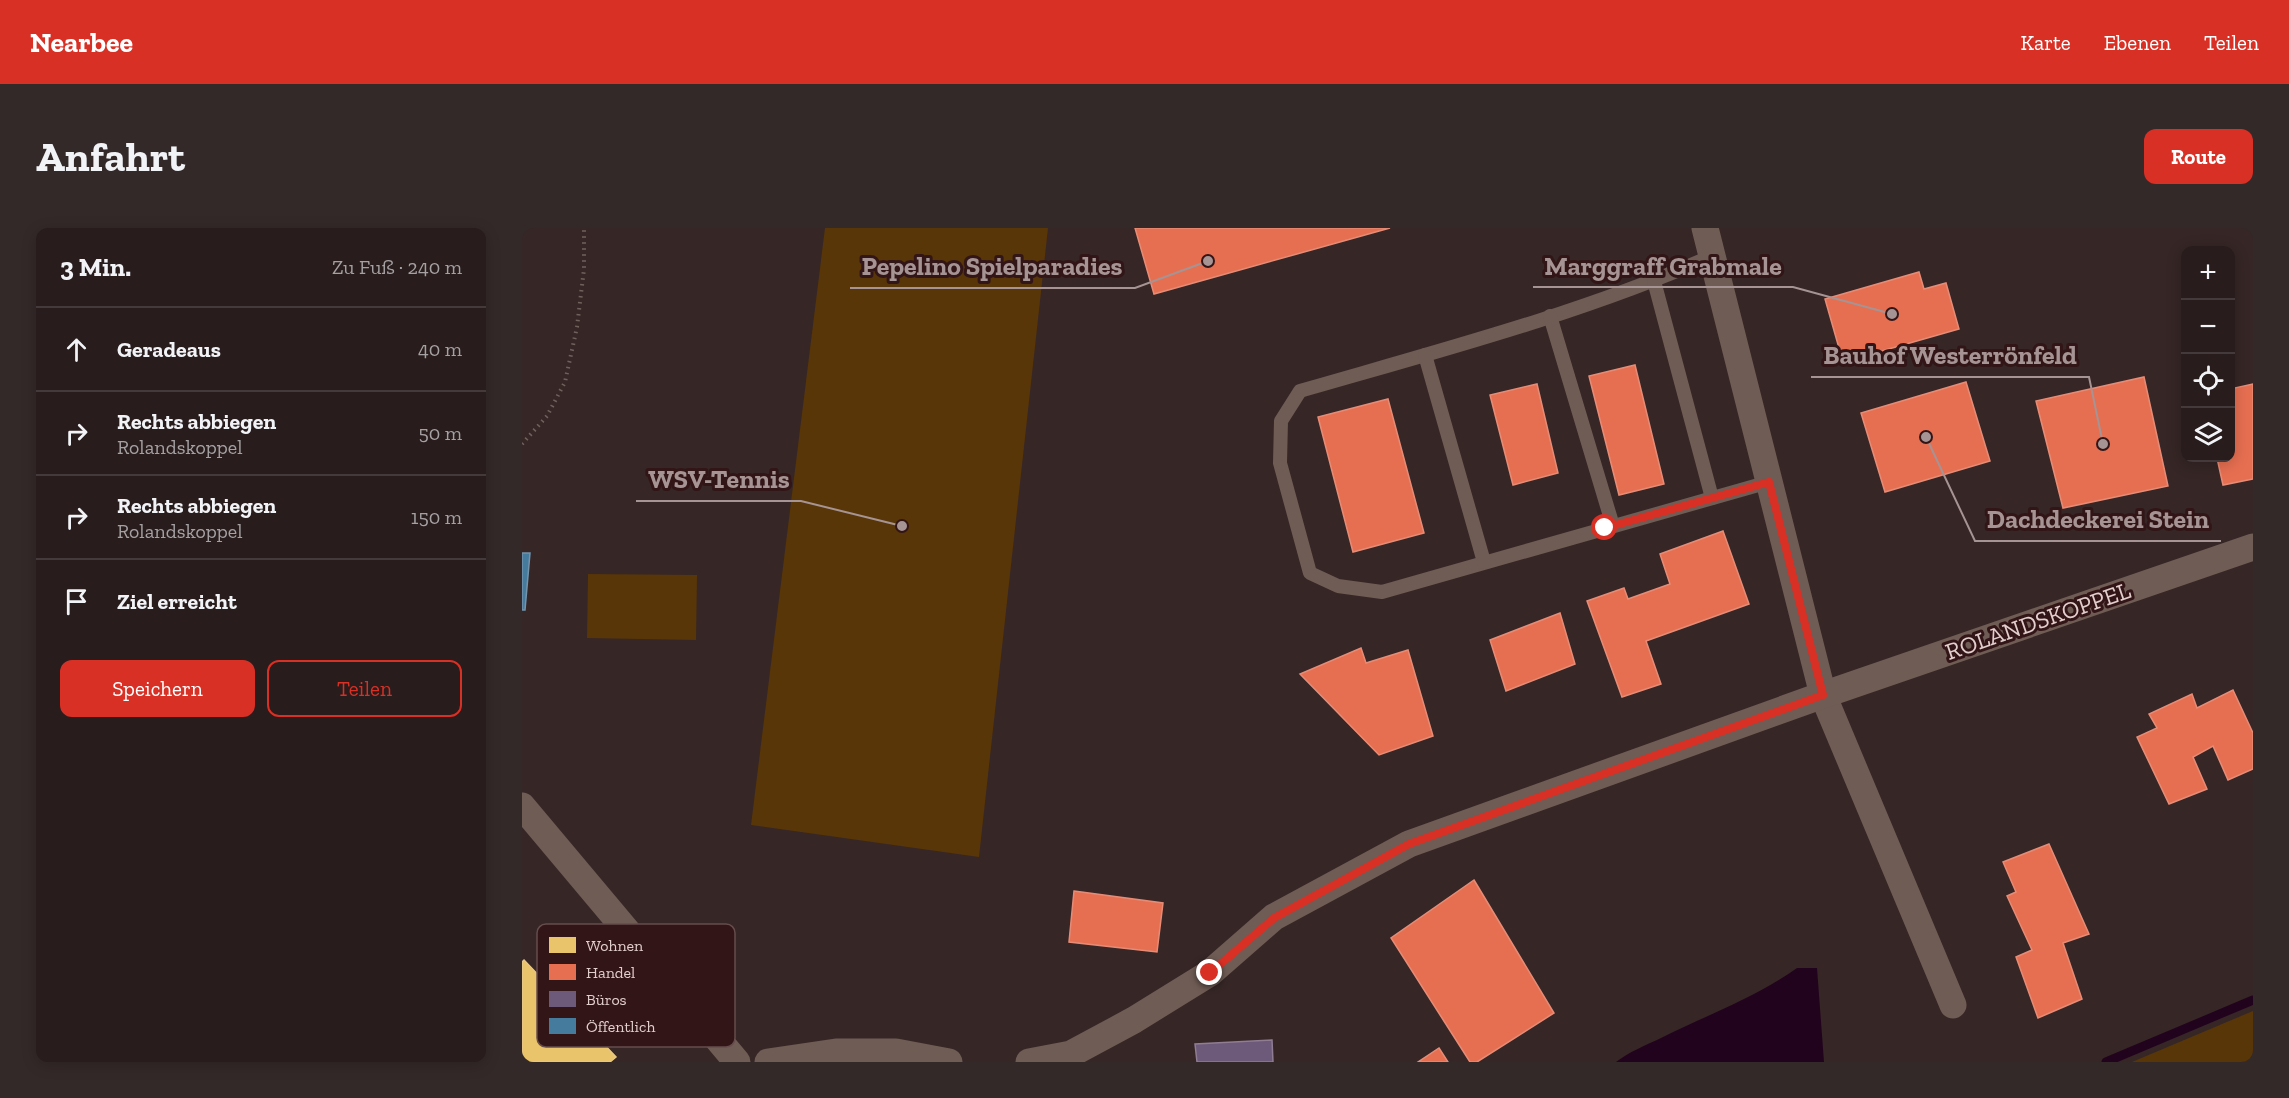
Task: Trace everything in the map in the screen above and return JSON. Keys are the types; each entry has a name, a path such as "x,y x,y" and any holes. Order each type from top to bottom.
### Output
{"street":[{"path":"1705,228 1823,695 1953,1005"},
{"name":"ROLANDSKOPPEL","path":"1029,1062 1071,1054 1134,1020 1210,973 1274,918 1409,844 1823,695 2253,547"},
{"path":"522,806 621,924"},
{"path":"724,1047 737,1062"},
{"path":"768,1062 836,1052 896,1052 949,1062"}],"lane":[{"path":"1712,256 1654,281 1550,316 1300,391 1281,421 1280,463 1310,573 1338,586 1382,592 1769,482"},
{"path":"1654,281 1712,498"},
{"path":"1550,316 1613,525"},
{"path":"1425,355 1484,562"}],"path":[{"path":"522,444 547,416 565,382 577,327 584,269 584,228"}],"shaded area":[{"path":"825,228 1048,228 979,857 751,825"},
{"path":"588,574 697,575 696,640 587,638"},
{"path":"1797,968 1817,968 1824,1062 1616,1062 1638,1049 1748,997"},
{"path":"2253,1011 2253,1062 2132,1062"}],"building: Wohnen":[{"path":"524,960 537,974 537,1047 607,1047 616,1057 610,1062 525,1062 522,1059 522,962"}],"building: Handel":[{"path":"1135,228 1390,228 1154,294"},
{"path":"1919,272 1924,289 1946,283 1959,329 1843,362 1825,299"},
{"path":"1635,365 1664,484 1619,495 1589,376"},
{"path":"2144,377 2168,486 2063,508 2036,401"},
{"path":"1966,382 1990,461 1885,492 1861,413"},
{"path":"1537,384 1558,473 1513,485 1490,395"},
{"path":"2253,384 2253,479 2223,485 2218,462 2235,462 2235,388"},
{"path":"1388,399 1424,533 1353,552 1318,417"},
{"path":"1723,531 1749,604 1646,641 1661,684 1622,697 1587,601 1624,588 1628,599 1670,584 1660,554"},
{"path":"1560,613 1575,664 1506,691 1490,640"},
{"path":"1361,648 1366,663 1408,650 1433,736 1379,755 1300,674"},
{"path":"2233,690 2253,733 2253,769 2228,780 2213,746 2193,757 2207,789 2169,804 2137,737 2157,728 2149,714 2192,694 2197,708"},
{"path":"2049,844 2089,934 2063,943 2082,999 2038,1018 2016,957 2032,950 2007,896 2016,892 2003,862"},
{"path":"1474,880 1554,1013 1477,1062 1470,1062 1391,938"},
{"path":"1074,891 1163,903 1157,952 1069,942"},
{"path":"1439,1048 1448,1062 1418,1062"}],"building: Büros":[{"path":"1272,1040 1273,1062 1197,1062 1195,1044"}],"building: Öffentlich":[{"path":"522,553 530,553 525,610 522,610"}],"waterway":[{"path":"2106,1062 2253,1000"}],"place":[{"name":"Pepelino Spielparadies","path":"1208,261"},
{"name":"Marggraff Grabmale","path":"1892,314"},
{"name":"Dachdeckerei Stein","path":"1926,437"},
{"name":"Bauhof Westerrönfeld","path":"2103,444"},
{"name":"WSV-Tennis","path":"902,526"}],"route":[{"path":"1210,973 1274,918 1409,844 1823,695 1769,482 1605,528"}]}
